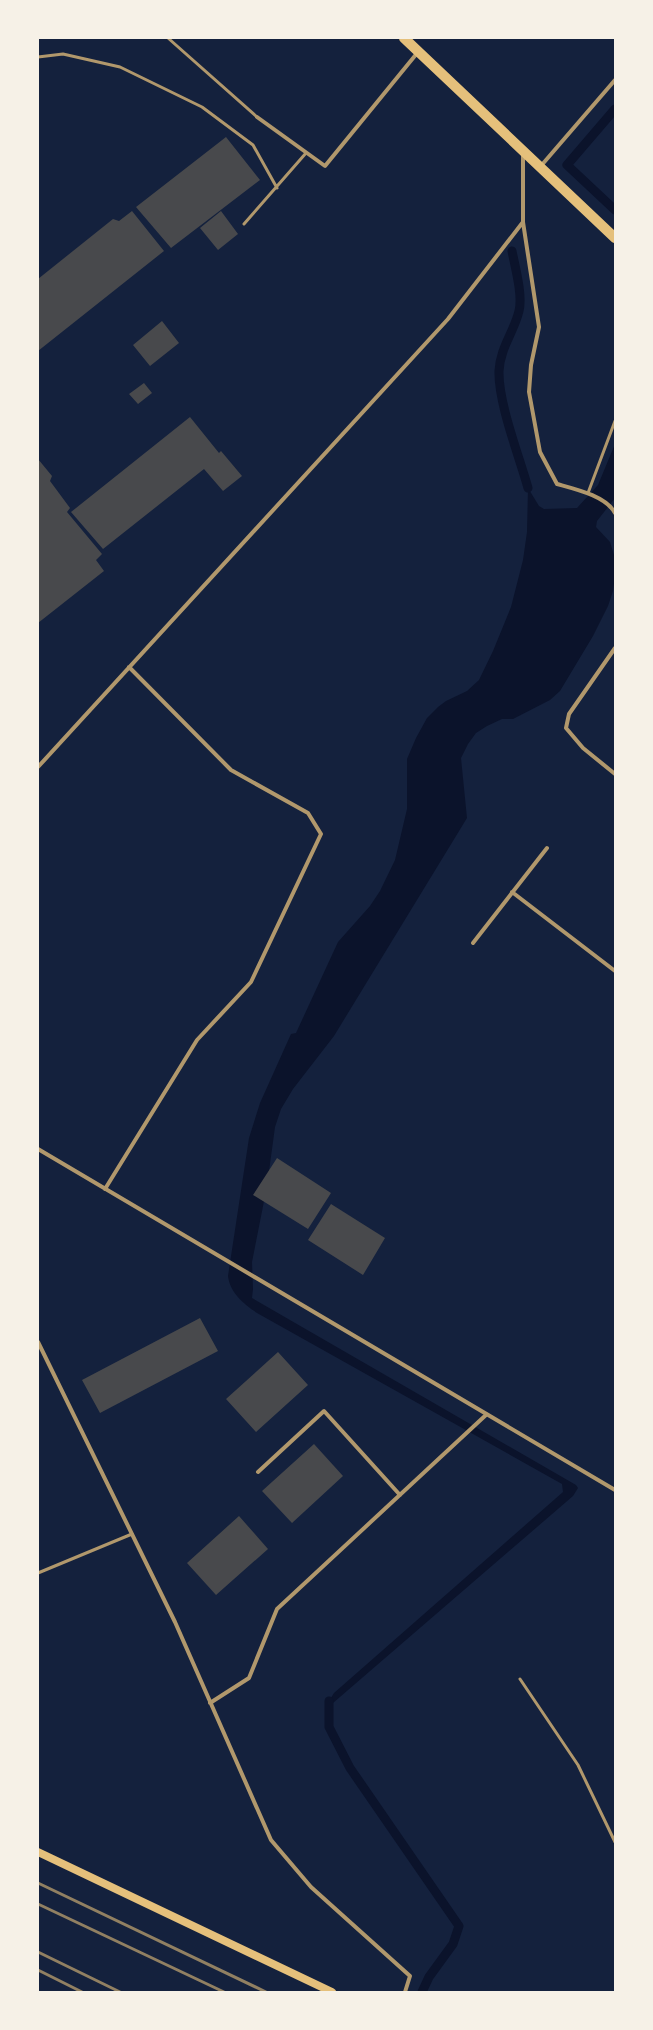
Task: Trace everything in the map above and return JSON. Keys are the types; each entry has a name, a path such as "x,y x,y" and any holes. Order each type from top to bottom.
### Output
{"main road":[{"path":"404,38 615,238"},
{"path":"38,1852 332,1992"}],"street":[{"path":"257,117 325,166 418,52"},
{"path":"540,167 615,80"},
{"path":"523,152 523,222 539,327 531,365 529,392 540,452 556,484 588,493 612,508 615,513"},
{"path":"38,767 448,319 523,222"},
{"path":"615,648 569,714 566,728 583,748 615,774"},
{"path":"105,1189 197,1040 251,982 321,834 308,813 231,770 129,668"},
{"path":"473,943 547,848"},
{"path":"512,892 615,971"},
{"path":"38,1149 615,1490"},
{"path":"38,1342 175,1622 271,1840 311,1887 410,1976 405,1992"},
{"path":"258,1472 324,1411 400,1495"},
{"path":"210,1703 249,1678 277,1609 487,1414"}],"lane":[{"path":"168,38 257,117"},
{"path":"38,57 63,54 120,68 202,107 253,145 277,188"},
{"path":"244,224 306,153"},
{"path":"588,493 615,421"},
{"path":"38,1573 132,1534"},
{"path":"520,1679 578,1765 615,1842"}],"water":[{"path":"615,444 615,498 597,521 596,527 610,542 614,555 615,576 613,591 608,606 593,636 560,691 550,700 513,719 502,719 487,726 476,733 468,744 461,758 467,818 334,1036 293,1089 281,1109 275,1127 267,1186 252,1262 252,1298 576,1485 578,1488 573,1496 333,1703 329,1701 334,1693 563,1492 562,1484 257,1313 238,1298 229,1282 228,1276 249,1138 260,1103 291,1034 296,1033 338,942 370,906 380,891 395,860 407,809 407,759 416,738 427,718 438,707 446,701 467,691 479,680 493,651 511,607 523,560 527,532 528,488 539,506 544,509 577,508 598,485"}],"building":[{"path":"226,137 260,180 171,248 136,207"},
{"path":"132,211 164,251 38,351 38,279 113,219 119,221"},
{"path":"221,211 238,234 218,250 200,228"},
{"path":"162,321 179,343 150,366 133,345"},
{"path":"144,383 152,393 138,404 129,394"},
{"path":"190,417 219,453 221,451 242,476 223,491 204,469 103,549 71,512"},
{"path":"38,459 52,476 50,481 70,508 67,512 102,554 96,560 104,571 38,623"},
{"path":"277,1158 331,1193 308,1229 253,1195"},
{"path":"331,1204 385,1238 363,1275 308,1240"},
{"path":"200,1318 218,1351 100,1413 82,1380"},
{"path":"278,1352 308,1385 256,1432 226,1399"},
{"path":"314,1444 343,1476 292,1523 262,1491"},
{"path":"239,1516 268,1549 216,1595 187,1563"}],"waterway":[{"path":"615,109 567,165 615,210"},
{"path":"512,251 518,281 520,304 517,319 504,347 499,371 505,413 528,488"},
{"path":"329,1701 329,1727 350,1768 459,1926 453,1944 429,1977 422,1992"}],"railway":[{"path":"38,1883 266,1992"},
{"path":"38,1904 224,1992"},
{"path":"38,1952 120,1992"},
{"path":"38,1970 82,1992"}]}
